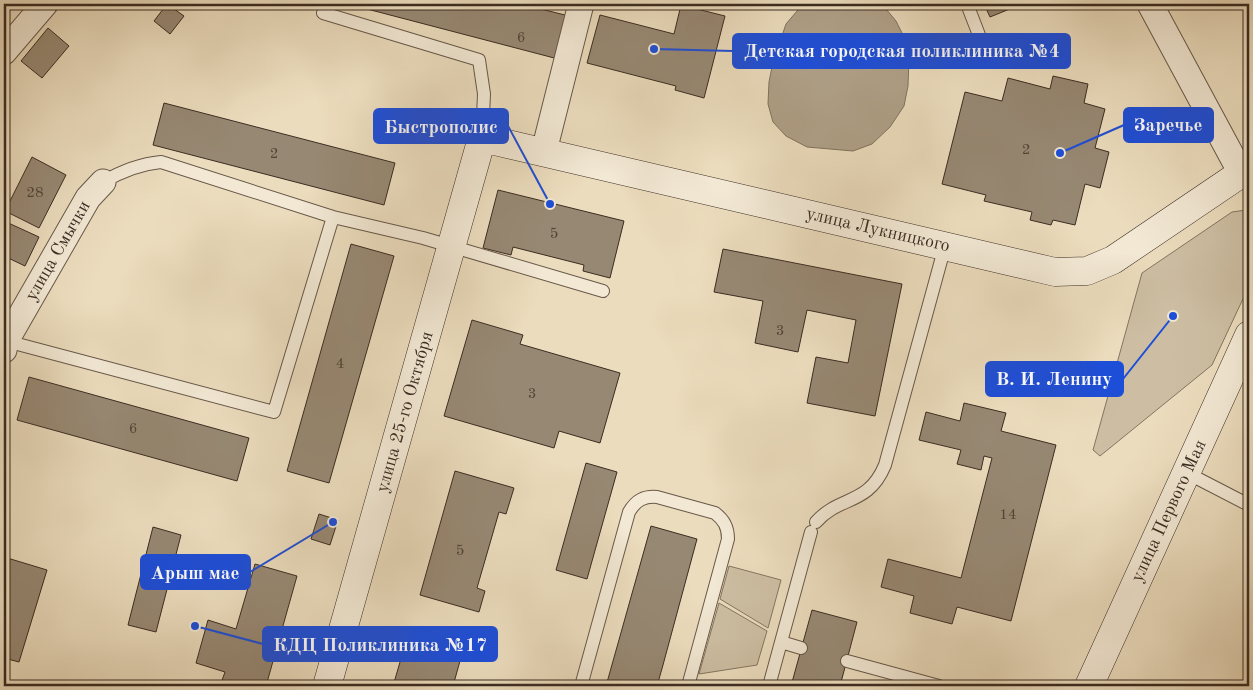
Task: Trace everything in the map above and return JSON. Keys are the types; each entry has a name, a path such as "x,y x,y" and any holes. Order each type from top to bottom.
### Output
{"street":[{"path":"4,52 45,4"},
{"path":"544,151 581,4"},
{"path":"1150,4 1247,173"},
{"name":"улица Лукницкого","path":"482,138 1055,272 1087,271 1113,260 1247,173"},
{"name":"улица 25-го Октября","path":"327,686 482,138"},
{"name":"улица Смычки","path":"5,346 88,198 103,182"},
{"name":"улица Первого Мая","path":"1089,686 1249,335"}],"lane":[{"path":"967,4 979,35"},
{"path":"324,13 479,60 484,94 482,138"},
{"path":"103,182 124,170 144,164 161,162 333,217 452,246 603,291"},
{"path":"5,346 274,412 333,217"},
{"path":"769,686 814,527 827,513 867,492 880,477 945,246"},
{"path":"1187,473 1249,505"},
{"path":"581,686 629,512 638,501 650,496 657,496 715,513 720,517 728,530 728,539 688,686"},
{"path":"781,642 801,648"},
{"path":"847,661 939,686"}],"shaded area":[{"path":"803,4 875,4 886,9 896,21 902,33 909,58 908,86 904,106 890,127 872,144 853,151 807,147 786,136 773,122 768,104 769,82 773,62 786,24"},
{"path":"1249,211 1249,286 1212,365 1100,456 1093,450 1142,273 1232,212"},
{"path":"729,566 781,580 768,628 720,599"},
{"path":"719,603 767,631 757,665 699,674"}],"building":[{"path":"167,4 184,16 170,34 154,21"},
{"path":"348,4 521,4 569,16 558,59"},
{"path":"984,4 1022,4 990,17"},
{"path":"681,5 725,16 704,98 675,90 676,86 587,63 600,15 674,34"},
{"path":"48,28 69,46 42,78 21,61"},
{"path":"1053,76 1088,84 1084,103 1105,109 1095,148 1109,152 1100,188 1085,184 1075,225 1053,220 1051,225 1030,220 1032,212 984,201 986,195 942,184 965,92 1002,101 1008,78 1050,89"},
{"path":"164,103 395,163 384,205 153,145"},
{"path":"32,157 66,175 39,228 5,211"},
{"path":"498,190 624,221 610,278 583,271 584,265 513,247 511,255 483,248"},
{"path":"4,221 39,237 25,266 4,256"},
{"path":"351,244 394,256 329,483 287,471"},
{"path":"723,249 902,284 875,416 807,403 816,357 848,363 856,320 807,310 798,352 755,343 763,301 714,292"},
{"path":"472,320 523,335 520,344 620,373 600,443 559,431 554,448 444,416"},
{"path":"29,377 249,438 237,481 17,420"},
{"path":"964,403 1006,413 1001,431 1056,445 1011,621 957,607 952,624 910,613 914,596 881,587 888,559 961,578 992,458 984,456 981,470 957,464 961,450 919,440 926,412 960,421"},
{"path":"586,463 617,472 587,579 556,570"},
{"path":"455,471 514,488 506,514 499,512 477,588 485,591 479,612 420,595"},
{"path":"319,514 338,520 330,545 311,539"},
{"path":"651,526 697,539 663,665 657,686 606,686"},
{"path":"153,527 181,535 156,632 128,625"},
{"path":"4,557 47,570 19,662 4,658"},
{"path":"255,564 297,576 266,686 220,686 225,672 196,663 208,620 236,629"},
{"path":"812,610 857,622 840,686 791,686"},
{"path":"410,628 465,643 453,686 393,686"}],"place":[{"name":"Детская городская поликлиника №4","path":"654,49"},
{"name":"Заречье","path":"1060,153"},
{"name":"Быстрополис","path":"550,204"},
{"name":"В. И. Ленину","path":"1173,316"},
{"name":"Арыш мае","path":"333,522"},
{"name":"КДЦ Поликлиника №17","path":"195,626"}]}
